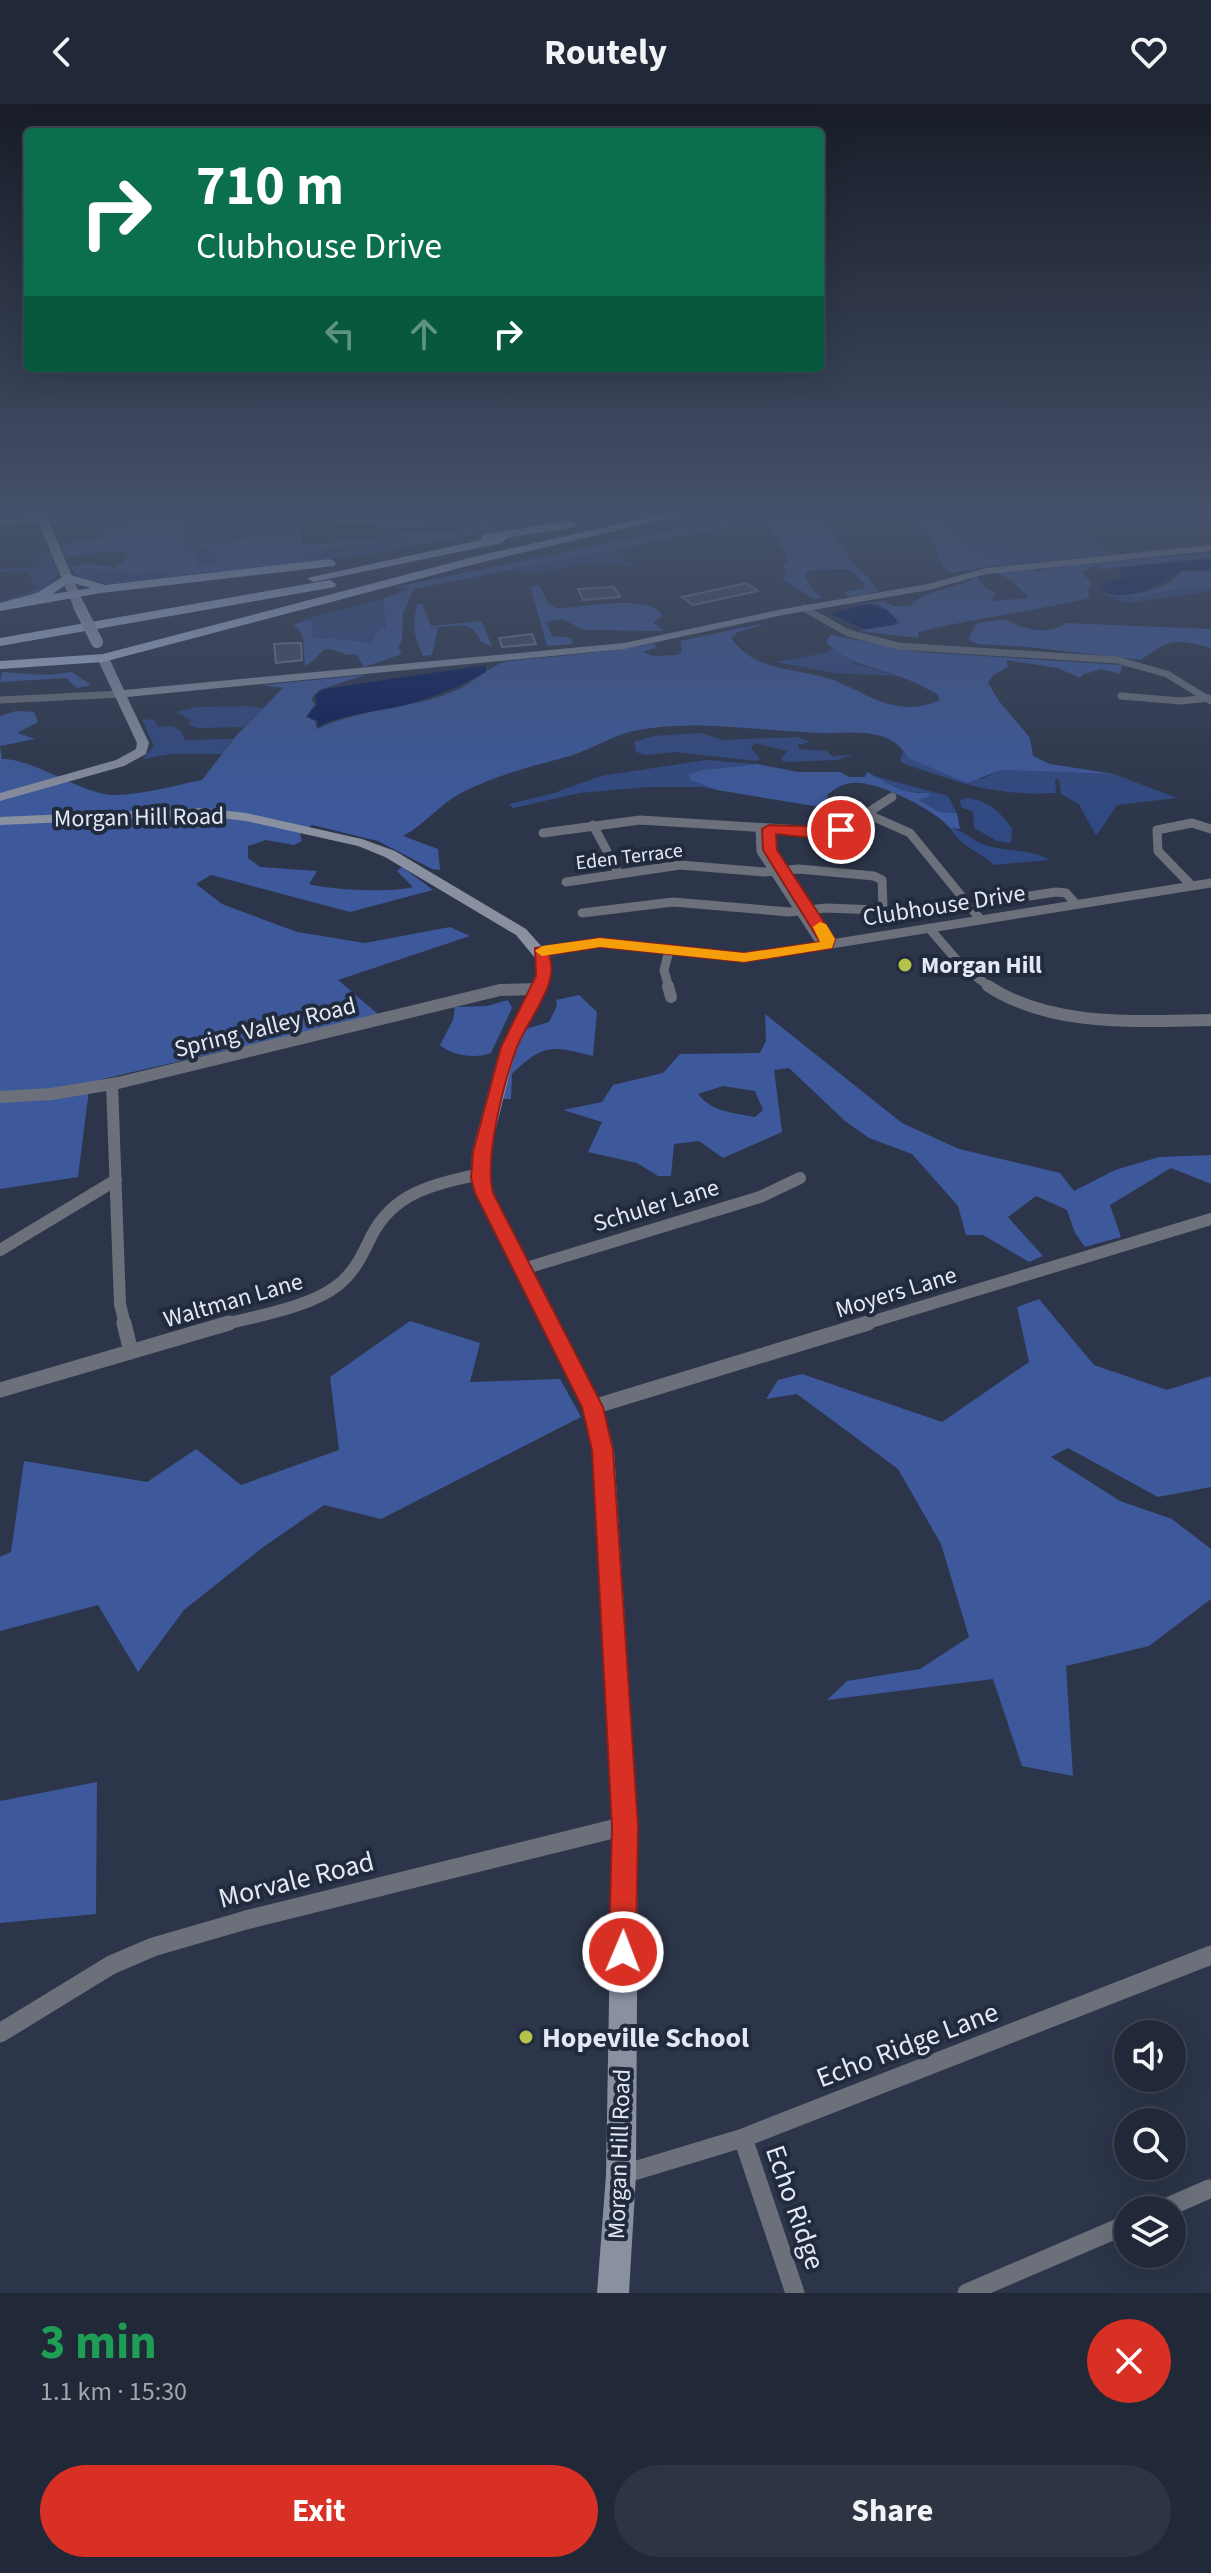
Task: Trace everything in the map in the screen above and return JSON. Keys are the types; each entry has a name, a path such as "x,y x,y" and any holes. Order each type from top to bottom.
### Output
{"highway":[{"path":"0,631 108,613"},
{"path":"0,642 169,613"},
{"path":"0,665 103,658 274,613"}],"main road":[{"name":"Morgan Hill Road","path":"0,797 120,763 139,754 143,743 83,613"},
{"path":"121,694 608,648 779,613"},
{"name":"Morgan Hill Road","path":"0,821 204,812 246,817 362,843 390,854 521,932 540,951 545,969 507,1052 483,1146 480,1174 484,1193 593,1407 607,1487 625,1826 621,2175 613,2293"}],"street":[{"path":"811,613 837,631 869,639 926,648 1092,658 1143,666 1172,676 1210,700"},
{"path":"0,700 121,694"},
{"path":"1121,696 1210,700"},
{"path":"543,833 640,820 832,832 892,797"},
{"path":"867,814 910,833 980,919"},
{"path":"1192,886 1158,851 1157,830 1192,823 1211,829"},
{"path":"593,825 619,874"},
{"path":"764,829 760,848 779,870 805,910 819,940 827,945"},
{"name":"Eden Terrace","path":"566,882 680,865 874,876 884,884 883,907 878,910 805,910"},
{"name":"Clubhouse Drive","path":"540,951 592,942 744,958 1211,883"},
{"path":"969,905 1056,892 1066,893 1076,904"},
{"path":"582,913 673,902 805,910"},
{"path":"929,928 968,972 1015,1000 1042,1009 1099,1018 1211,1020"},
{"path":"669,951 664,970 671,997"},
{"name":"Spring Valley Road","path":"0,1097 112,1084 500,990 537,989"},
{"path":"112,1084 120,1304 131,1352"},
{"name":"Waltman Lane","path":"0,1390 326,1294 356,1269 381,1221 396,1203 419,1190 480,1174"},
{"name":"Schuler Lane","path":"523,1269 760,1197 800,1178"},
{"path":"0,1250 116,1180"},
{"name":"Moyers Lane","path":"593,1407 1211,1219"},
{"name":"Morvale Road","path":"0,2033 111,1965 153,1947 246,1920 625,1826"},
{"name":"Echo Ridge Lane","path":"621,2175 743,2138 1211,1955"},
{"name":"Echo Ridge","path":"743,2138 795,2293"},
{"path":"1186,2199 1209,2189"},
{"path":"967,2293 1114,2230"}],"shaded area":[{"path":"328,613 384,613 386,628 372,643 313,639 301,620"},
{"path":"384,613 403,613 402,641 398,647 402,654 364,667 356,654 347,655 326,649 305,666 303,636 294,624 311,620 313,639 372,643 377,632 386,628"},
{"path":"416,613 426,613 431,626 482,621 492,647 481,642 469,627 438,627 432,655 423,656 415,631"},
{"path":"538,613 659,613 662,616 653,623 664,631 584,630 562,619 546,622 552,636 571,638 573,644 547,646"},
{"path":"889,613 1014,613 918,632 919,638 859,631 901,623"},
{"path":"890,613 897,620 894,625 865,629 829,614"},
{"path":"1005,619 1036,630 1051,629 1066,623 1211,629 1211,648 1174,642 1141,660 977,644 968,639 977,623"},
{"path":"760,624 731,638 753,658 779,668 821,676 878,701 899,706 917,707 940,700 937,694 912,681 842,655 826,642 830,635 920,652 1122,665 1120,674 1101,669 1080,678 1058,668 1006,660 1008,667 992,676 988,683 1030,738 1033,756 1050,764 1114,774 1001,770 967,783 908,758 901,747 880,736 706,726 661,727 620,735 579,753 487,781 453,798 403,836 438,849 440,870 432,869 378,841 312,825 300,834 302,841 294,845 266,840 248,846 248,858 260,867 317,871 309,884 361,890 413,887 397,871 402,867 433,890 350,912 211,875 196,884 222,904 297,932 365,943 450,927 470,936 338,980 379,1015 90,1082 78,1177 0,1189 0,746 2,759 29,765 88,789 115,795 137,793 202,780 236,736 283,688 262,685 365,675 319,690 311,699 315,704 306,717 315,721 317,729 352,716 445,695 505,662 656,643 655,648 643,652 652,656 678,655 682,651 680,641"},
{"path":"832,648 856,664 898,676 835,673 775,662 825,653"},
{"path":"486,665 486,672 477,677 409,704 350,716 317,727 318,721 307,716 317,705 315,695 324,689"},
{"path":"2,672 47,675 72,672 91,685 77,688 66,678 0,682"},
{"path":"197,707 263,708 244,727 199,728 189,725 191,720 176,712"},
{"path":"16,711 34,712 38,722 17,733 35,739 0,746 0,716"},
{"path":"154,719 158,727 173,726 182,732 185,740 233,739 222,754 170,754 143,759 154,746 142,720"},
{"path":"701,733 722,740 797,737 810,742 798,745 799,749 827,751 832,756 853,755 837,760 784,762 781,759 787,751 754,743 751,749 761,759 756,761 675,752 646,755 636,752 634,742 653,736"},
{"path":"904,751 908,758 981,779 1001,770 1114,774 1177,798 1117,805 1096,836 1079,804 1061,794 1059,779 1055,779 1056,793 995,790 902,763 900,760"},
{"path":"706,760 757,764 702,770 697,783 762,797 701,787 648,787 580,793 513,808 509,804 554,793 601,776"},
{"path":"757,764 798,772 840,772 849,777 865,777 867,772 902,790 928,793 931,795 919,800 939,812 957,813 960,829 950,828 931,812 889,790 861,783 836,789 828,794 826,804 820,807 717,790 690,780 689,774 702,770"},
{"path":"874,776 948,796 957,813 939,812 918,799 928,793 899,790"},
{"path":"968,798 988,805 1003,817 1012,828 1011,843 997,841 974,828 973,812 961,807 960,800"},
{"path":"950,828 985,845 1050,860 994,865 965,844"},
{"path":"579,995 597,1012 593,1056 558,1049 541,1052 512,1074 511,1099 503,1099 514,1047 523,1030 549,1022 557,1006 556,1000"},
{"path":"508,1000 512,1008 491,1053 464,1055 440,1045 453,1020 455,1007 487,1006"},
{"path":"765,1014 902,1123 959,1149 1060,1173 1074,1191 1115,1170 1159,1157 1211,1155 1211,1184 1171,1168 1110,1205 1121,1237 1085,1247 1075,1233 1067,1210 1036,1196 1008,1217 1043,1256 1029,1262 983,1235 966,1235 958,1206 912,1154 869,1138 845,1121 789,1068 774,1070 782,1132 723,1158 699,1141 674,1144 671,1176 658,1176 637,1163 588,1152 602,1122 563,1110 602,1102 613,1085 663,1073 680,1054 760,1053 766,1041","holes":["723,1086 755,1091 763,1110 755,1117 717,1108 698,1094"]},
{"path":"1039,1299 1094,1365 1167,1390 1211,1376 1211,1487 1158,1497 1068,1448 1051,1457 1120,1501 1172,1519 1211,1549 1211,1599 1149,1646 1066,1666 1073,1776 1022,1766 993,1679 827,1700 847,1681 920,1669 969,1637 941,1544 898,1469 797,1394 766,1399 778,1380 802,1374 942,1422 1029,1362 1017,1307"},
{"path":"410,1321 480,1343 470,1382 560,1379 581,1417 381,1519 324,1505 262,1548 184,1610 138,1672 98,1605 0,1631 0,1557 11,1552 24,1461 147,1482 196,1449 241,1485 339,1450 330,1377"},
{"path":"97,1782 96,1914 0,1923 0,1801"}],"building":[{"path":"532,634 536,644 502,647 499,638"},
{"path":"301,643 302,660 276,663 274,644"}],"slow traffic":[{"path":"542,951 600,942 744,958 827,945 828,939 820,927"}],"place":[{"name":"Morgan Hill","path":"905,965"},
{"name":"Hopeville School","path":"526,2037"}],"route":[{"path":"623,1952 625,1826 603,1450 593,1407 484,1193 480,1178 481,1152 509,1047 543,976 545,969 540,951 600,942 744,958 827,945 828,939 770,850 769,829 815,833 841,830"}]}
